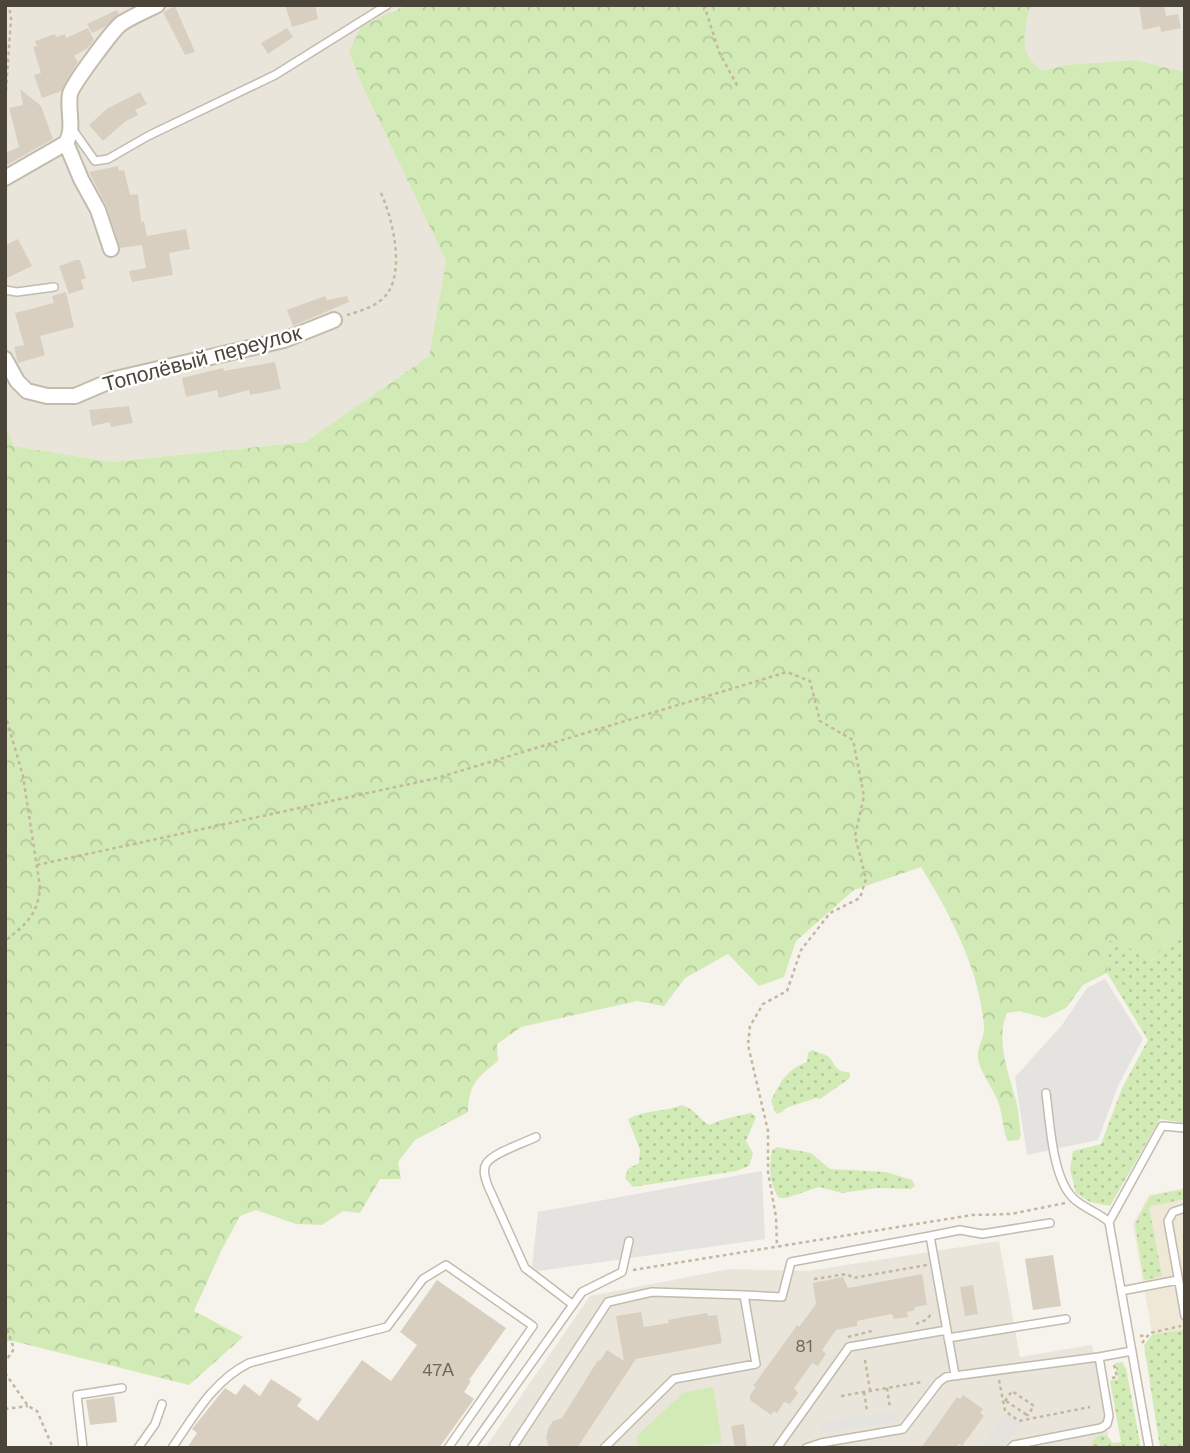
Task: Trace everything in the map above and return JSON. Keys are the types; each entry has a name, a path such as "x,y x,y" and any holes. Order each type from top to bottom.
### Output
{"street":[{"path":"5,178 66,143 69,138 68,106 71,89 120,24 157,5"},
{"path":"66,143 98,210 111,249"},
{"name":"Тополёвый переулок","path":"5,359 17,381 27,391 47,396 75,396 115,379 284,340 334,320"}],"lane":[{"path":"70,124 76,138 95,161 108,159 148,136 275,75 387,5"},
{"path":"5,290 17,292 54,287"},
{"path":"1046,1093 1059,1173 1064,1188 1075,1201 1109,1222 1149,1448"},
{"path":"1109,1222 1162,1126 1185,1128"},
{"path":"536,1137 494,1156 485,1164 484,1173 525,1268 572,1304"},
{"path":"1185,1208 1173,1212 1168,1221 1185,1316"},
{"path":"514,1448 608,1302 614,1299 652,1292 782,1297 791,1262 960,1230 982,1234 1050,1223"},
{"path":"930,1236 955,1375"},
{"path":"471,1448 582,1292 622,1272 629,1241"},
{"path":"172,1448 217,1384 239,1368 249,1363 387,1327 423,1279 446,1265 533,1326 448,1448"},
{"path":"1121,1291 1178,1280"},
{"path":"604,1448 674,1379 755,1364 744,1296"},
{"path":"777,1448 849,1347 1066,1319"},
{"path":"806,1448 903,1429 939,1382 946,1377 1132,1351"},
{"path":"1011,1448 1014,1445 1101,1428 1107,1424 1110,1416 1099,1357"},
{"path":"83,1448 77,1395 122,1388"},
{"path":"138,1448 155,1424 162,1404"}],"path":[{"path":"5,104 11,19 9,5"},
{"path":"704,5 719,52 737,87"},
{"path":"334,320 381,300 389,291 395,270 393,233 389,210 380,191"},
{"path":"37,865 437,778 787,672 810,681 820,721 853,740 864,796 855,836 866,879 860,898 830,913 801,950 787,991 764,1004 750,1026 748,1045 768,1131 768,1172 776,1217 777,1247"},
{"path":"5,714 23,776 40,887 39,905 23,927 5,941"},
{"path":"622,1272 972,1215 1020,1212 1075,1201"},
{"path":"814,1279 847,1274 853,1278 928,1265 929,1275"},
{"path":"916,1324 930,1316 935,1306"},
{"path":"5,1323 14,1349 5,1362"},
{"path":"1141,1347 1143,1340 1150,1333 1185,1326"},
{"path":"842,1346 849,1335 876,1331"},
{"path":"865,1360 870,1391"},
{"path":"997,1370 1005,1410 1019,1421 1028,1417 1090,1408"},
{"path":"5,1373 28,1406 37,1411 52,1448"},
{"path":"841,1396 922,1382"},
{"path":"887,1388 890,1408"},
{"path":"1004,1401 1012,1391 1034,1406 1028,1417"},
{"path":"864,1392 867,1411"},
{"path":"1004,1401 1028,1417"},
{"path":"5,1409 28,1406"}],"shaded area":[{"path":"5,5 406,5 391,11 367,96 446,261 429,356 305,442 111,462 14,446 5,425"},
{"path":"1041,5 1185,5 1185,72 1135,60 1064,65 1042,71 1029,61 1023,41 1029,9"},
{"path":"1105,979 1143,1039 1118,1086 1098,1140 1027,1155 1015,1077 1062,1025 1087,988"},
{"path":"762,1171 765,1239 538,1271 532,1266 538,1212"},
{"path":"1185,1188 1185,1448 1172,1448 1133,1224 1149,1195"},
{"path":"999,1241 1020,1357 1092,1345 1110,1447 485,1448 590,1296 729,1269 808,1271"},
{"path":"890,1411 899,1421 819,1434 824,1422"},
{"path":"1005,1413 1020,1423 1002,1448 980,1448"}],"green space":[{"path":"406,5 1041,5 1029,9 1025,43 1029,58 1042,71 1064,65 1135,60 1185,72 1185,923 1151,961 1110,936 1107,973 1083,985 1066,1008 1045,1018 1019,1011 1007,1013 1002,1034 1003,1045 1018,1109 1021,1135 1019,1140 1008,1141 1006,1138 998,1101 979,1062 978,1053 984,1026 970,963 953,923 921,867 854,890 796,941 784,977 759,986 728,954 685,978 664,1006 637,1001 521,1027 497,1044 498,1061 472,1088 468,1112 415,1140 398,1162 401,1179 380,1179 360,1213 343,1211 322,1225 296,1224 256,1210 240,1216 194,1311 243,1337 189,1385 13,1341 5,1342 5,425 14,446 111,462 305,442 429,356 446,261 367,96 349,52 361,27"},
{"path":"1185,923 1185,1123 1160,1119 1110,1206 1090,1202 1076,1193 1070,1169 1073,1151 1101,1144 1123,1086 1148,1040 1107,973 1110,936 1151,961"},
{"path":"812,1050 828,1056 838,1069 849,1072 850,1078 820,1099 786,1108 776,1114 771,1101 778,1088 789,1072 807,1062 808,1053"},
{"path":"682,1105 709,1125 751,1113 756,1117 746,1141 753,1153 749,1166 736,1171 633,1187 625,1178 628,1169 639,1163 640,1150 628,1119"},
{"path":"777,1147 811,1153 830,1169 886,1172 912,1180 915,1186 911,1189 876,1188 842,1193 819,1187 779,1198 773,1187 770,1169 772,1150"},
{"path":"1185,1189 1185,1199 1149,1208 1162,1276 1144,1280 1135,1224 1150,1196"},
{"path":"1184,1330 1185,1448 1160,1448 1144,1345 1152,1335"},
{"path":"1122,1362 1126,1368 1141,1448 1089,1448 1099,1436 1107,1436 1113,1443 1121,1442 1110,1381 1118,1379 1115,1363"},
{"path":"713,1387 722,1442 689,1448 639,1448 636,1437 683,1393"}],"building":[{"path":"285,5 315,5 318,19 292,27"},
{"path":"1139,5 1164,5 1166,16 1178,14 1181,28 1161,32 1160,26 1143,30"},
{"path":"175,6 195,52 185,55 163,12"},
{"path":"117,10 119,14 105,27 92,33 87,24"},
{"path":"88,28 94,40 88,48 74,56 78,62 61,91 42,98 34,75 41,73 33,47 37,46 35,41 55,34 56,37 65,34 66,38"},
{"path":"287,28 293,37 268,54 261,43"},
{"path":"20,89 41,106 53,139 5,166 5,153 19,147 9,108 23,105"},
{"path":"140,92 147,104 135,110 138,115 126,121 103,141 89,125 108,108"},
{"path":"118,166 119,171 124,170 130,195 138,194 141,222 144,221 147,236 186,229 190,249 169,253 173,275 132,282 129,271 146,268 142,245 120,248 107,207 89,172"},
{"path":"18,239 32,266 5,279 5,245"},
{"path":"80,260 86,278 81,280 84,289 69,294 59,266"},
{"path":"66,292 74,327 40,336 45,355 18,363 14,347 24,345 15,313 54,303 52,296"},
{"path":"325,296 327,300 347,296 349,302 293,326 287,310"},
{"path":"275,362 281,389 250,395 249,390 219,398 217,390 186,397 182,378 223,368 224,371"},
{"path":"129,406 133,423 111,427 110,422 92,426 89,410"},
{"path":"1053,1255 1061,1306 1033,1310 1025,1259"},
{"path":"922,1274 927,1305 907,1312 908,1317 894,1319 892,1314 857,1321 857,1326 836,1330 822,1350 826,1354 818,1366 812,1363 794,1388 798,1393 790,1404 784,1402 777,1413 774,1411 771,1415 750,1400 756,1387 753,1386 797,1325 799,1327 816,1304 813,1283 843,1277 848,1288"},
{"path":"437,1280 506,1328 469,1380 471,1381 464,1392 474,1399 439,1448 187,1448 197,1433 192,1429 225,1388 236,1395 244,1384 260,1396 271,1379 302,1399 297,1406 318,1421 362,1360 391,1381 417,1345 400,1332"},
{"path":"973,1285 978,1314 965,1316 960,1287"},
{"path":"641,1312 644,1327 707,1313 708,1316 717,1315 722,1343 636,1359 577,1448 549,1448 546,1437 549,1427 553,1421 562,1418 598,1360 600,1361 607,1350 624,1361 616,1316"},
{"path":"963,1395 983,1409 980,1413 984,1416 962,1446 959,1444 956,1448 921,1448 957,1397 960,1399"},
{"path":"114,1396 117,1422 90,1425 86,1400"},
{"path":"744,1424 747,1448 735,1448 731,1426"}]}
